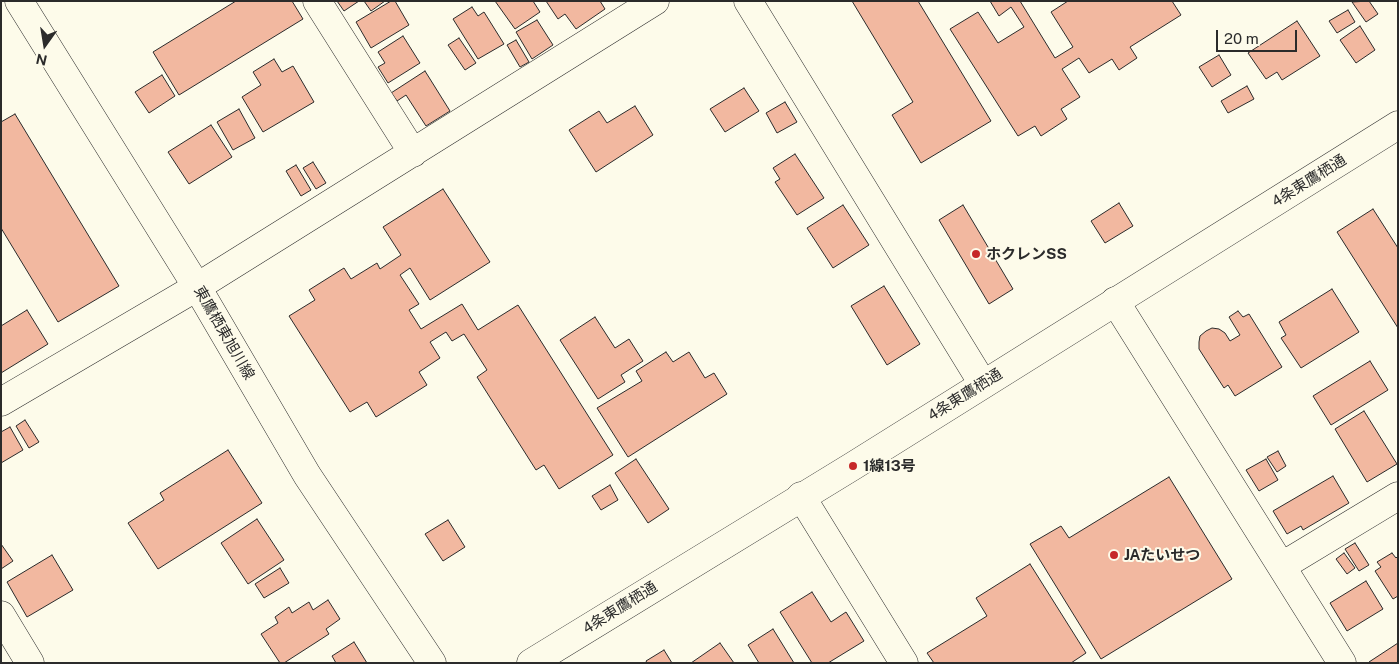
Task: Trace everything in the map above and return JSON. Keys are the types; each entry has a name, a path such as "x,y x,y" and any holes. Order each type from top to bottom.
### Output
{"main road":[{"name":"東鷹栖東旭川線","path":"19,1 197,287 307,475 432,663"},
{"path":"317,1 412,153"},
{"path":"1,402 197,287 655,1"},
{"path":"748,1 983,384"},
{"name":"4条東鷹栖通","path":"531,663 801,496 853,466 1398,125"},
{"path":"1115,301 1342,663"},
{"path":"801,496 904,663"},
{"path":"1282,566 1398,496"},
{"path":"1,616 30,663"}],"building":[{"path":"236,1 292,1 303,19 179,95 153,52"},
{"path":"337,1 359,1 344,11"},
{"path":"364,1 385,1 371,11"},
{"path":"391,1 395,1 409,25 371,48 356,22"},
{"path":"495,1 533,1 540,12 515,29"},
{"path":"546,1 600,1 605,9 576,29 565,14 558,19"},
{"path":"852,1 918,1 991,121 921,163 892,115 913,102"},
{"path":"990,1 1020,1 1055,58 1073,47 1051,12 1068,1 1172,1 1181,15 1130,47 1137,58 1119,70 1112,59 1089,73 1079,58 1062,69 1080,97 1061,109 1067,119 1041,136 1035,126 1018,136 950,29 978,12 998,43 1024,27 1011,7 999,16"},
{"path":"1369,1 1378,14 1366,22 1352,2"},
{"path":"472,7 478,16 484,12 504,44 478,59 453,19"},
{"path":"1348,10 1355,22 1337,33 1329,21"},
{"path":"537,20 553,45 532,59 516,32"},
{"path":"1297,21 1320,56 1282,80 1277,72 1266,79 1248,53"},
{"path":"1360,26 1375,50 1356,63 1340,40"},
{"path":"403,36 420,63 388,83 378,67 385,63 378,52"},
{"path":"459,38 476,63 465,70 448,45"},
{"path":"516,40 529,62 520,67 507,45"},
{"path":"1219,55 1231,75 1212,87 1199,67"},
{"path":"274,59 282,72 293,66 314,102 263,132 242,97 261,85 253,72"},
{"path":"425,71 450,111 426,126 406,95 397,101 391,93"},
{"path":"162,75 175,96 149,113 135,92"},
{"path":"1247,86 1254,99 1228,113 1221,101"},
{"path":"744,88 759,111 725,132 710,109"},
{"path":"785,102 797,122 777,133 766,113"},
{"path":"635,106 653,135 596,172 569,130 599,111 607,123"},
{"path":"239,109 255,138 233,150 217,122"},
{"path":"15,114 119,286 58,322 1,228 1,122"},
{"path":"211,125 232,157 189,184 168,152"},
{"path":"795,154 824,198 797,215 775,182 780,179 773,168"},
{"path":"313,162 326,183 316,189 303,168"},
{"path":"296,165 311,190 301,196 286,171"},
{"path":"443,189 490,262 430,300 410,268 400,275 419,304 409,310 421,329 462,304 478,330 518,305 613,455 559,489 544,465 536,470 477,377 487,370 464,334 452,341 446,332 430,342 440,358 419,372 427,385 376,417 367,402 350,412 289,316 315,300 309,290 344,268 351,279 377,263 380,269 401,255 383,227"},
{"path":"1119,203 1133,226 1105,243 1091,221"},
{"path":"843,205 869,245 833,268 807,228"},
{"name":"ホクレンSS","path":"963,205 1013,289 989,304 939,220"},
{"path":"1373,209 1398,248 1398,328 1337,232"},
{"path":"884,286 920,344 887,365 851,306"},
{"path":"1332,289 1359,332 1301,368 1281,338 1286,335 1279,322"},
{"path":"27,310 48,344 1,373 1,326"},
{"path":"1238,311 1243,317 1249,314 1282,367 1235,396 1228,385 1224,388 1199,349 1199,342 1200,336 1212,328 1219,329 1225,333 1230,341 1240,335 1229,317"},
{"path":"595,317 615,348 629,339 643,361 621,375 625,382 598,399 560,340"},
{"path":"666,352 673,362 689,352 705,378 714,373 727,394 628,457 597,408 642,381 636,371"},
{"path":"1370,361 1388,390 1331,425 1313,396"},
{"path":"1364,411 1397,464 1367,482 1335,429"},
{"path":"25,420 39,442 29,448 16,426"},
{"path":"10,427 23,450 1,463 1,432"},
{"path":"228,450 262,503 158,569 128,523 164,500 160,493"},
{"path":"1278,451 1286,466 1277,472 1267,457"},
{"path":"636,459 669,509 648,523 615,473"},
{"path":"1266,459 1278,480 1259,491 1246,470"},
{"path":"1333,476 1349,503 1303,530 1301,526 1287,534 1273,511"},
{"path":"1169,477 1232,579 1101,659 1030,544 1061,526 1069,538"},
{"path":"610,485 618,500 601,510 592,496"},
{"path":"257,519 284,560 248,584 221,543"},
{"path":"448,520 465,547 443,561 425,534"},
{"path":"1355,543 1369,565 1359,571 1345,549"},
{"path":"1,544 13,561 1,569"},
{"path":"1344,553 1355,568 1347,574 1336,559"},
{"path":"1392,553 1396,558 1398,556 1398,596 1393,599 1375,571 1381,567 1377,562"},
{"path":"52,555 73,590 27,617 7,582"},
{"path":"1030,564 1086,653 1071,663 934,663 927,653 987,616 976,598"},
{"path":"280,568 289,583 264,598 255,584"},
{"path":"1366,581 1383,609 1347,631 1330,603"},
{"path":"812,592 831,622 846,612 864,641 828,663 812,663 780,612"},
{"path":"328,600 340,619 326,629 329,634 284,663 280,663 261,634 278,623 275,617 289,607 292,613 309,602 313,610"},
{"path":"773,629 794,663 759,663 748,645"},
{"path":"354,642 367,663 336,663 332,656"},
{"path":"720,643 734,663 691,663"},
{"path":"1398,643 1398,663 1369,663 1369,662"},
{"path":"664,650 672,663 647,663 646,661"}],"place":[{"name":"ホクレンSS","path":"976,254"},
{"name":"1線13号","path":"853,466"},
{"name":"JAたいせつ","path":"1114,555"}]}
